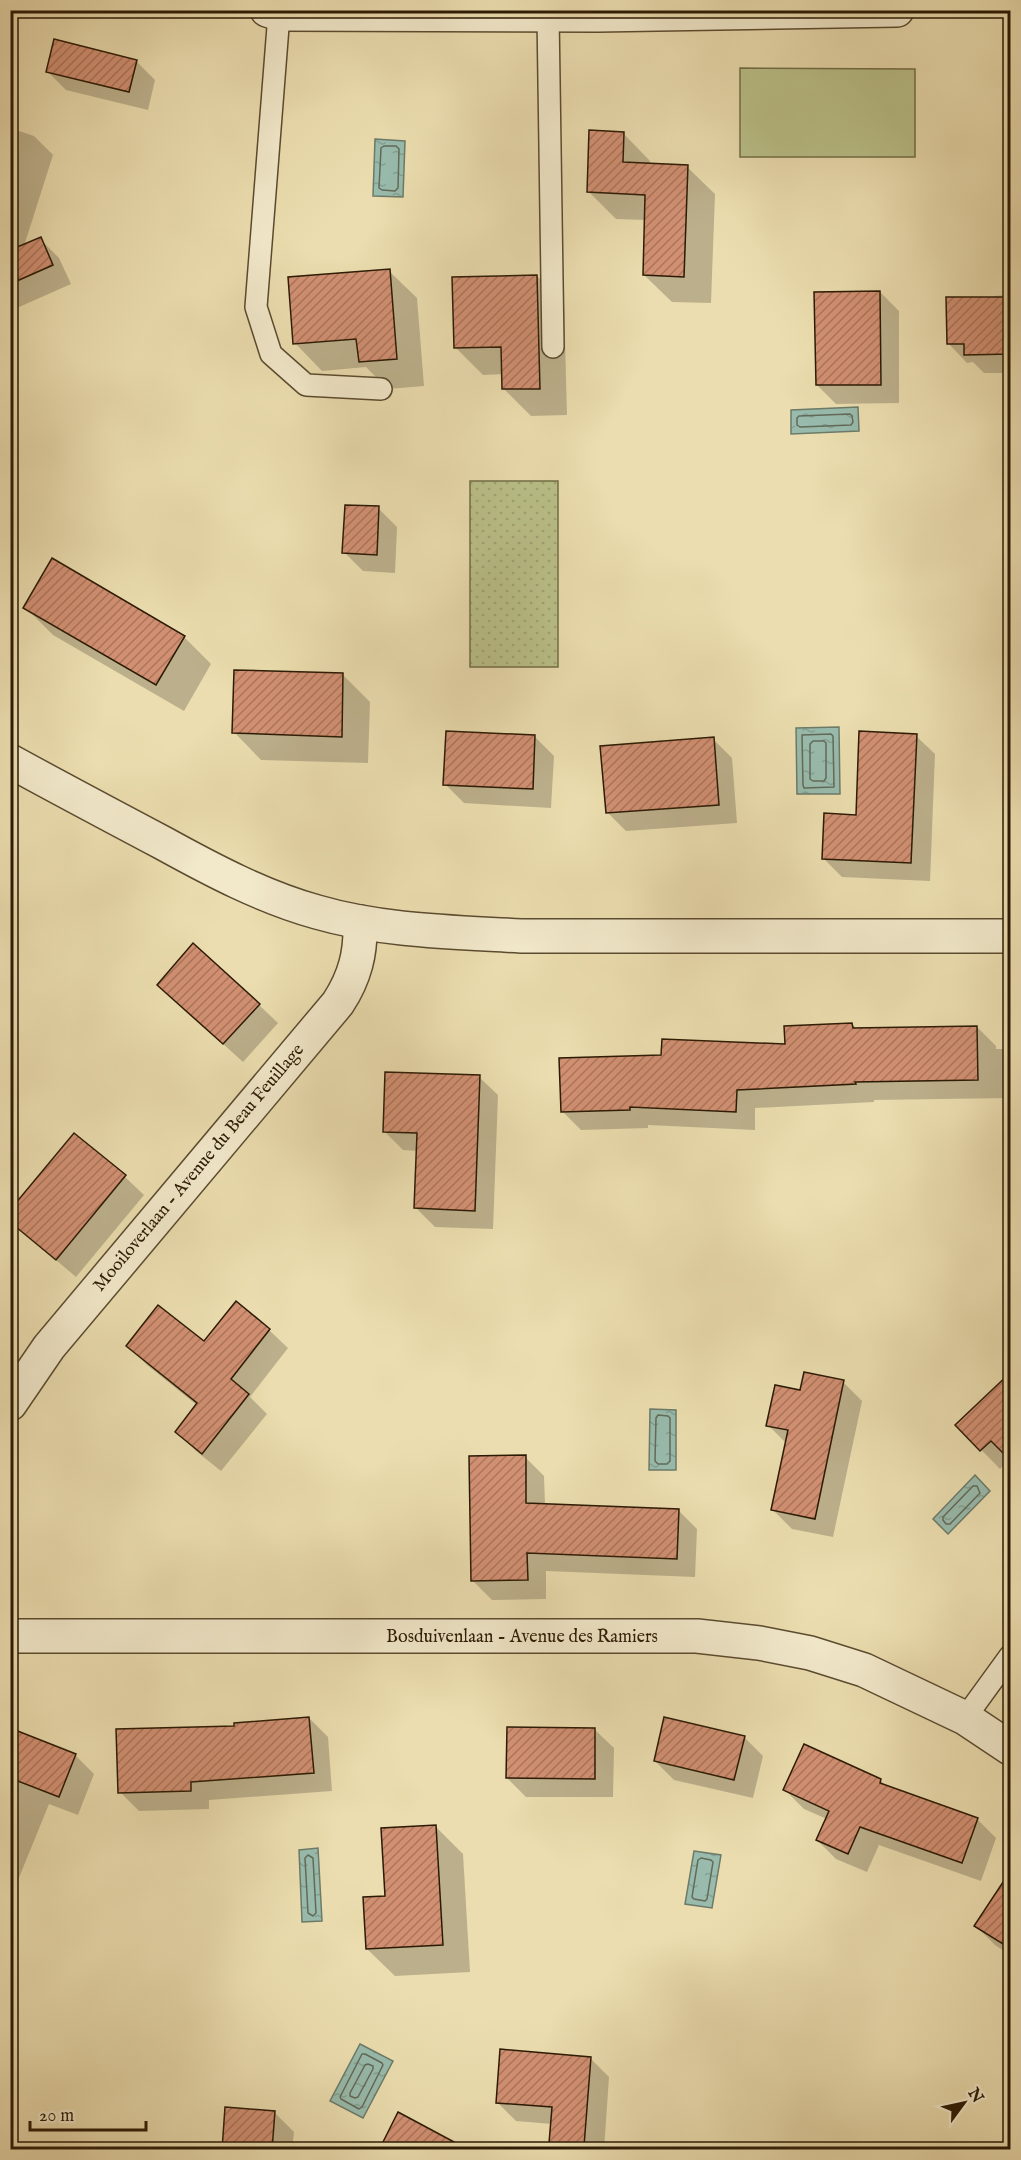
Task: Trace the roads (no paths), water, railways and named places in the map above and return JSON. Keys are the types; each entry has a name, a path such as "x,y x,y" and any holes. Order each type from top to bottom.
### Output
{"street":[{"path":"273,12 548,15 897,10"},
{"path":"10,761 199,862 280,901 360,922 440,931 521,936 1011,936"},
{"name":"Mooiloverlaan - Avenue du Beau Feuillage","path":"10,1404 49,1347 339,1003 350,984 359,959 360,922"},
{"name":"Bosduivenlaan - Avenue des Ramiers","path":"10,1636 697,1636 759,1643 810,1653 864,1670 965,1718 1011,1748"}],"lane":[{"path":"273,12 256,307 272,354 306,385 381,389"},
{"path":"548,15 554,347"},
{"path":"965,1718 1011,1656"}],"water":[{"path":"375,139 405,141 403,197 373,196"},
{"path":"858,407 859,431 791,434 791,410"},
{"path":"839,727 840,794 797,794 796,728"},
{"path":"650,1409 676,1410 676,1470 649,1470"},
{"path":"975,1475 990,1491 948,1534 933,1519"},
{"path":"318,1848 322,1921 302,1922 299,1850"},
{"path":"694,1851 721,1855 712,1908 685,1904"},
{"path":"360,2044 393,2061 363,2118 330,2101"}]}
